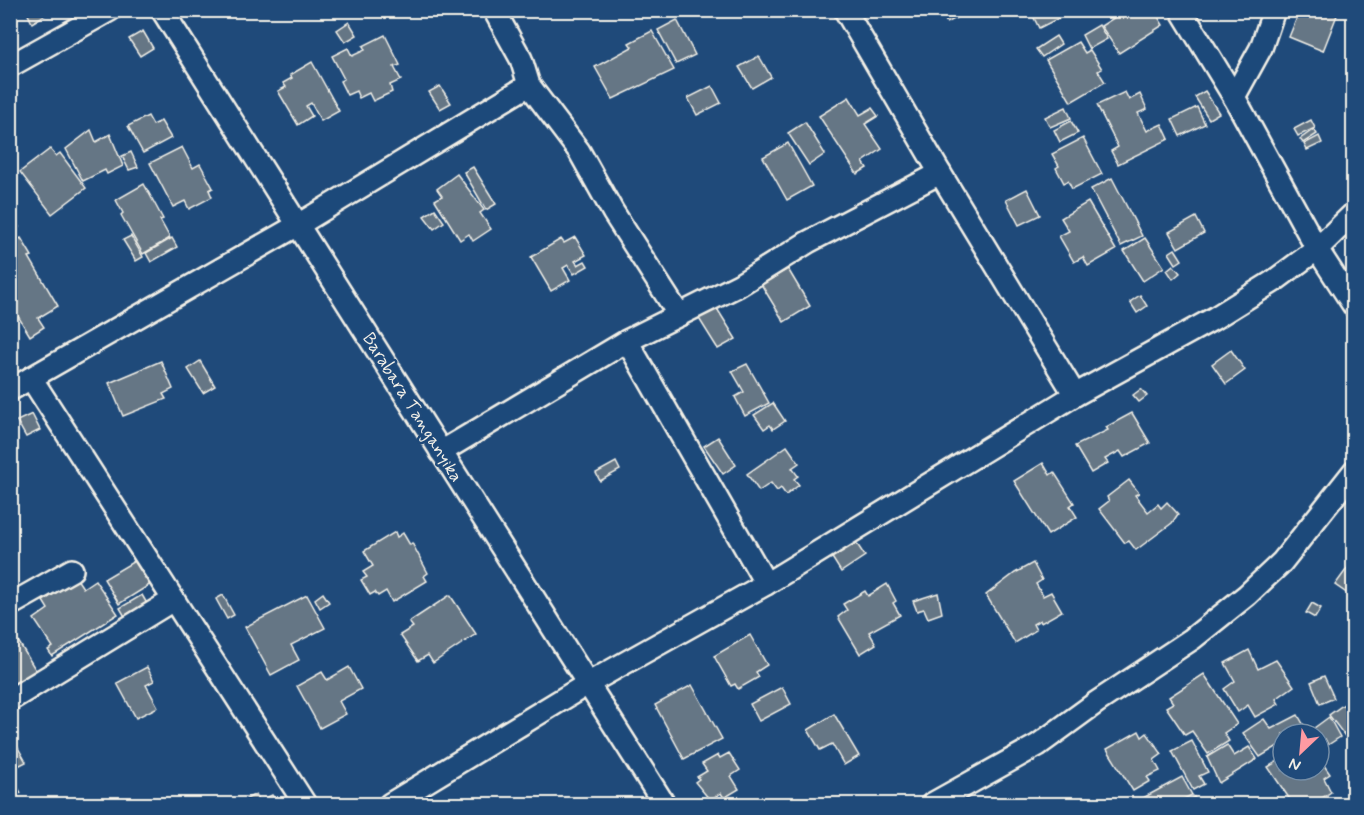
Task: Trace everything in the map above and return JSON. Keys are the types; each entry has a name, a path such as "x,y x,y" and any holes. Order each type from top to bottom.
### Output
{"street":[{"path":"10,66 110,10"},
{"name":"Barabara Tanganyika","path":"162,10 664,804"},
{"path":"494,10 521,59 529,85 579,151 613,212 679,315"},
{"path":"845,10 940,173 1075,395"},
{"path":"1181,10 1234,97 1317,249 1353,306"},
{"path":"1234,97 1261,48 1274,10"},
{"path":"10,390 298,225 529,85"},
{"path":"441,452 627,341 739,285 808,242 940,173"},
{"path":"390,804 589,683 766,584 1075,395 1213,319 1274,281 1317,249 1353,213"},
{"path":"627,341 766,584"},
{"path":"31,378 305,804"},
{"path":"932,804 1038,745 1097,702 1192,639 1247,596 1282,562 1353,471"},
{"path":"10,605 72,570"},
{"path":"10,700 173,600"}],"building":[{"path":"26,10 53,10 32,23"},
{"path":"939,10 971,10 947,23"},
{"path":"1030,10 1073,10 1073,11 1039,28"},
{"path":"1126,10 1154,10 1163,25 1119,53 1101,26"},
{"path":"1300,10 1339,10 1323,51 1289,37"},
{"path":"677,20 695,55 676,64 658,30"},
{"path":"349,22 357,35 345,42 337,30"},
{"path":"1099,25 1107,39 1089,49 1082,35"},
{"path":"143,31 153,48 140,56 129,39"},
{"path":"652,31 674,70 613,99 595,67 632,47 629,43"},
{"path":"385,35 400,65 394,67 401,80 390,85 392,92 373,101 369,93 359,98 356,91 347,95 340,81 344,79 332,56 348,48 352,56 365,50 363,46"},
{"path":"1056,36 1061,44 1042,57 1036,49"},
{"path":"1078,42 1085,53 1090,50 1102,69 1098,71 1105,82 1071,102 1046,60"},
{"path":"759,56 771,77 752,88 739,67"},
{"path":"312,62 339,111 321,121 311,103 306,106 312,116 298,125 278,91 286,87 283,83 292,78 290,75"},
{"path":"440,86 451,103 440,109 429,92"},
{"path":"712,86 721,103 697,115 688,98"},
{"path":"1205,91 1219,113 1209,119 1195,97"},
{"path":"1125,92 1129,100 1140,94 1147,109 1138,113 1147,131 1162,124 1169,139 1118,164 1111,151 1118,147 1097,105"},
{"path":"849,97 860,115 872,108 878,116 865,124 882,149 863,162 867,168 857,174 819,116"},
{"path":"1066,107 1071,118 1050,127 1045,117"},
{"path":"1197,107 1205,124 1180,136 1172,119"},
{"path":"148,116 153,125 161,121 171,138 143,153 128,126"},
{"path":"1311,120 1315,128 1298,136 1294,129"},
{"path":"1071,121 1078,133 1060,142 1054,130"},
{"path":"805,122 825,154 809,165 788,133"},
{"path":"1314,129 1317,134 1303,143 1300,139"},
{"path":"91,130 96,142 110,134 123,166 107,174 105,170 83,181 66,149"},
{"path":"1319,136 1322,143 1307,150 1304,144"},
{"path":"1083,138 1102,174 1072,189 1068,181 1064,183 1056,168 1059,166 1052,154"},
{"path":"788,143 812,186 787,200 763,157"},
{"path":"182,147 193,168 200,164 213,188 209,190 212,197 189,209 185,201 173,207 150,163"},
{"path":"50,149 56,156 60,153 86,188 52,214 20,172"},
{"path":"131,152 138,167 129,170 122,156"},
{"path":"473,167 496,204 486,210 464,172"},
{"path":"457,174 484,210 480,213 491,229 473,241 469,234 460,240 435,200 442,196 437,189"},
{"path":"1112,178 1142,236 1121,246 1091,189"},
{"path":"144,184 163,219 160,220 170,238 143,254 121,215 123,213 116,200"},
{"path":"1027,189 1040,215 1019,225 1006,200"},
{"path":"1088,202 1116,250 1088,266 1083,257 1074,262 1059,236 1069,231 1061,218"},
{"path":"435,209 444,222 434,229 424,216"},
{"path":"10,213 19,227 10,233"},
{"path":"1196,217 1204,233 1178,248 1169,232"},
{"path":"131,236 143,257 136,261 123,240"},
{"path":"575,237 586,255 575,261 578,265 585,261 588,266 574,274 568,265 563,268 570,280 551,291 531,257 561,239 564,243"},
{"path":"21,238 32,256 29,257 58,306 38,318 44,327 30,336 13,308 10,309 10,244"},
{"path":"172,238 177,247 151,262 146,253"},
{"path":"1145,238 1164,267 1143,281 1124,251"},
{"path":"1175,249 1182,260 1176,264 1169,253"},
{"path":"1173,265 1180,273 1173,279 1167,270"},
{"path":"788,269 810,306 784,322 761,284"},
{"path":"1140,295 1147,306 1137,313 1130,302"},
{"path":"716,307 736,339 718,349 698,317"},
{"path":"1231,350 1245,370 1226,384 1212,364"},
{"path":"161,361 173,389 163,394 166,399 123,416 109,383"},
{"path":"200,361 215,386 203,393 188,369"},
{"path":"747,364 769,403 745,416 735,397 744,392 732,371"},
{"path":"1141,389 1147,396 1139,402 1133,395"},
{"path":"773,403 785,421 773,429 770,425 764,429 754,415"},
{"path":"1132,413 1150,443 1124,457 1120,451 1105,459 1108,463 1091,473 1075,446 1108,430 1106,427"},
{"path":"32,414 40,430 26,437 17,421"},
{"path":"718,437 736,465 723,474 704,446"},
{"path":"787,446 799,463 792,468 798,476 794,479 799,485 786,495 781,488 777,491 771,483 759,491 747,474"},
{"path":"616,462 620,470 600,481 596,473"},
{"path":"1043,463 1050,475 1054,472 1074,503 1070,506 1077,517 1048,535 1014,481"},
{"path":"1129,480 1139,493 1135,495 1148,512 1158,504 1161,508 1167,502 1178,514 1172,523 1136,550 1129,541 1125,543 1099,509 1109,501 1107,497"},
{"path":"395,532 397,537 403,533 410,545 412,543 428,573 424,576 427,581 392,602 386,591 378,596 375,592 370,595 361,580 367,577 363,572 373,566 364,551"},
{"path":"855,541 865,556 841,572 831,556"},
{"path":"1354,559 1354,598 1335,585"},
{"path":"136,560 151,584 119,604 104,579"},
{"path":"1033,563 1042,580 1036,584 1043,596 1051,592 1062,611 1041,623 1040,620 1033,624 1036,630 1015,643 986,595 1015,573"},
{"path":"77,579 83,588 95,580 118,614 52,656 48,650 53,647 34,619 48,609 43,601"},
{"path":"887,584 896,601 893,603 900,615 869,632 876,644 860,654 838,617 847,610 843,604 865,591 868,596"},
{"path":"323,593 329,602 320,608 315,599"},
{"path":"938,593 942,613 928,618 924,609 917,611 913,601"},
{"path":"142,595 149,607 127,620 120,608"},
{"path":"223,595 234,615 227,619 216,599"},
{"path":"307,595 325,628 291,645 299,660 271,675 245,627"},
{"path":"450,595 476,634 433,663 428,655 418,661 400,635 413,627 409,622"},
{"path":"1312,603 1321,608 1315,618 1306,613"},
{"path":"750,635 767,665 756,672 759,677 738,689 735,684 731,686 714,656"},
{"path":"15,636 40,677 10,695 10,638"},
{"path":"1249,650 1258,669 1276,660 1294,686 1276,699 1279,704 1255,717 1248,705 1238,712 1224,689 1235,681 1225,663"},
{"path":"147,667 154,681 146,685 158,707 136,718 117,683"},
{"path":"349,667 361,689 339,701 346,714 320,728 297,686 322,672 327,680"},
{"path":"1204,674 1237,724 1224,733 1229,741 1208,754 1192,731 1185,735 1166,707 1173,703 1169,697"},
{"path":"1324,676 1334,698 1320,704 1311,682"},
{"path":"692,685 722,739 684,759 655,705"},
{"path":"782,687 791,704 759,721 750,704"},
{"path":"1354,697 1354,748 1329,715"},
{"path":"834,714 859,756 844,765 832,744 820,750 808,730"},
{"path":"1298,715 1302,722 1284,722"},
{"path":"1329,717 1340,737 1331,743 1331,722 1322,722"},
{"path":"1264,719 1271,729 1271,750 1260,757 1243,733"},
{"path":"1139,731 1142,737 1147,733 1162,754 1154,760 1160,771 1147,777 1150,781 1133,791 1107,749"},
{"path":"1192,741 1208,772 1199,776 1204,784 1193,790 1172,751"},
{"path":"1227,745 1234,756 1249,747 1257,759 1219,783 1207,757"},
{"path":"17,746 26,762 10,770 10,750"},
{"path":"729,753 740,770 731,776 739,789 724,798 721,793 710,800 695,782 699,779 697,777 707,771 702,764 718,755 720,758"},
{"path":"10,774 21,793 10,798"},
{"path":"1182,777 1192,795 1174,804 1132,804"},
{"path":"1278,782 1326,782 1331,792 1313,804 1293,804"},
{"path":"256,794 260,801 272,795 278,804 237,804"},
{"path":"1194,797 1199,804 1182,804"}]}
